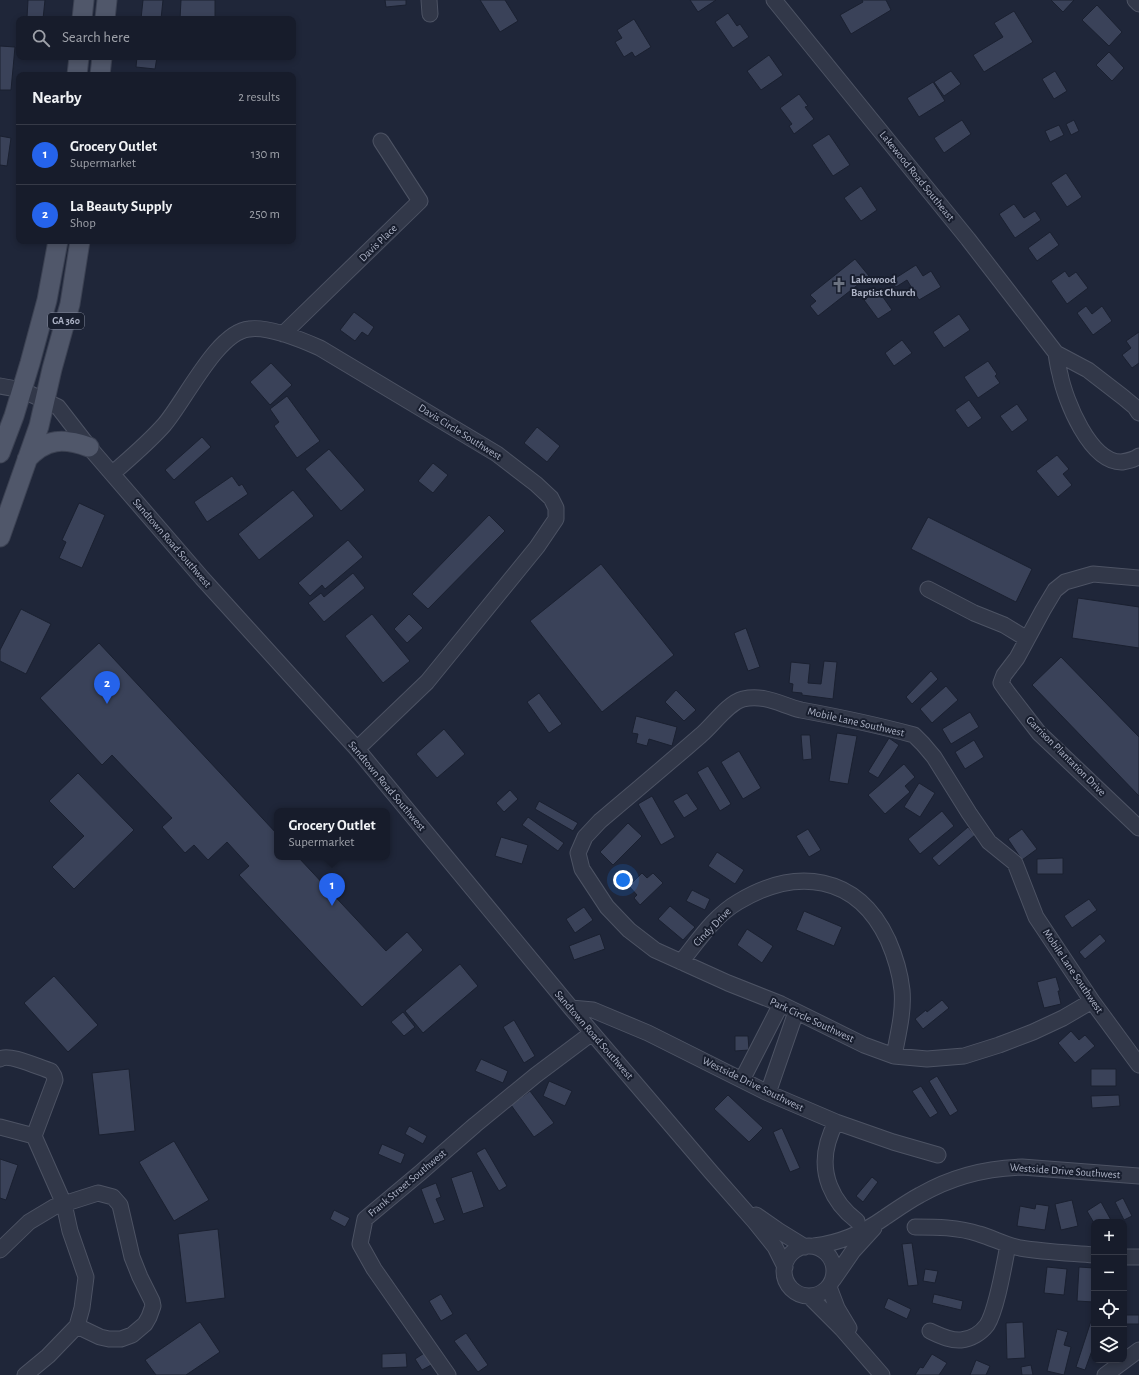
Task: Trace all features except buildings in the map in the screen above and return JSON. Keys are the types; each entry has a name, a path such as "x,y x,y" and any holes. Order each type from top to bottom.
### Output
{"main road":[{"path":"82,16 84,0"},
{"path":"105,16 107,0"},
{"path":"77,72 79,60"},
{"path":"100,72 102,60"},
{"name":"GA 360","path":"0,453 22,390 47,300 57,244"},
{"name":"GA 360","path":"0,537 39,426 52,369 70,304 80,244"},
{"path":"27,460 38,449 53,443 72,441 89,447"}],"street":[{"name":"Lakewood Road Southeast","path":"774,0 968,239 1056,353 1088,370 1123,397 1139,412"},
{"path":"1135,0 1139,4"},
{"name":"Davis Place","path":"283,334 420,201 381,140"},
{"name":"Davis Circle Southwest","path":"112,473 148,443 165,424 212,357 226,341 237,332 250,328 296,337 320,348 497,454 536,484 551,498 556,508 556,519 537,547 432,676 358,749"},
{"name":"Lakewood Road Southeast","path":"1056,353 1060,376 1070,405 1089,442 1097,452 1106,458 1117,462 1127,461 1139,456"},
{"name":"Sandtown Road Southwest","path":"0,386 22,390 46,400 58,407 89,447 202,578 358,749 500,924 775,1247 784,1267"},
{"name":"Garrison Plantation Drive","path":"1139,578 1093,574 1065,582 1055,590 1017,658 1004,675 1001,683 1040,733 1139,828"},
{"path":"928,589 974,613 1004,626 1027,639"},
{"name":"Mobile Lane Southwest","path":"578,853 585,837 600,821 702,734 730,707 741,700 754,698 776,701 799,709 914,735 934,757 989,842 1015,863 1036,917 1092,1001 1139,1066"},
{"name":"Park Circle Southwest","path":"578,853 582,869 607,907 629,930 655,950 728,983 781,1004 864,1045 894,1056 927,1059 964,1056 1033,1032 1063,1018 1092,1001"},
{"name":"Cindy Drive","path":"682,962 708,929 722,915 737,903 755,893 790,882 809,881 840,888 862,903 871,912 879,922 893,952 899,971 902,991 902,1010 894,1056"},
{"path":"742,1080 781,1004"},
{"name":"Westside Drive Southwest","path":"571,1008 593,1010 621,1021 682,1049 768,1093 836,1122 938,1156"},
{"path":"768,1093 796,1012"},
{"name":"Frank Street Southwest","path":"448,1375 374,1269 360,1244 365,1219 536,1075 592,1033"},
{"path":"0,1060 4,1057 11,1058 51,1071 54,1076 55,1080 34,1136 64,1204 70,1231 86,1277 82,1308 77,1326 48,1356 25,1375"},
{"path":"836,1122 828,1142 826,1161 830,1189 838,1203 857,1221"},
{"path":"0,1127 34,1136"},
{"name":"Westside Drive Southwest","path":"810,1247 831,1244 846,1239 883,1219 902,1205 941,1184 958,1178 1004,1167 1139,1176"},
{"path":"0,1250 29,1222 54,1207 98,1193 114,1197 120,1205 132,1257 152,1301 153,1306 150,1318 132,1335 121,1339 100,1337 77,1326"},
{"name":"Sandtown Road Southwest","path":"736,1200 779,1231 810,1247"},
{"name":"Westside Drive Southwest","path":"831,1284 853,1251 883,1219"},
{"path":"915,1227 966,1230 1008,1245 1033,1250 1091,1254"},
{"path":"930,1330 951,1340 962,1340 972,1338 988,1324 994,1309 1008,1245"},
{"path":"810,1297 824,1292 831,1284 835,1271 833,1262 822,1250 810,1247 798,1249 787,1260 784,1267 784,1275 787,1283 791,1289 798,1294 810,1297 877,1369"},
{"path":"1127,1257 1139,1257"},
{"path":"831,1284 837,1308 877,1369"},
{"path":"1105,1375 1139,1350"}],"place":[{"name":"Lakewood Baptist Church","path":"839,285"},
{"name":"La Beauty Supply","path":"107,704"},
{"name":"Grocery Outlet","path":"332,906"}]}
